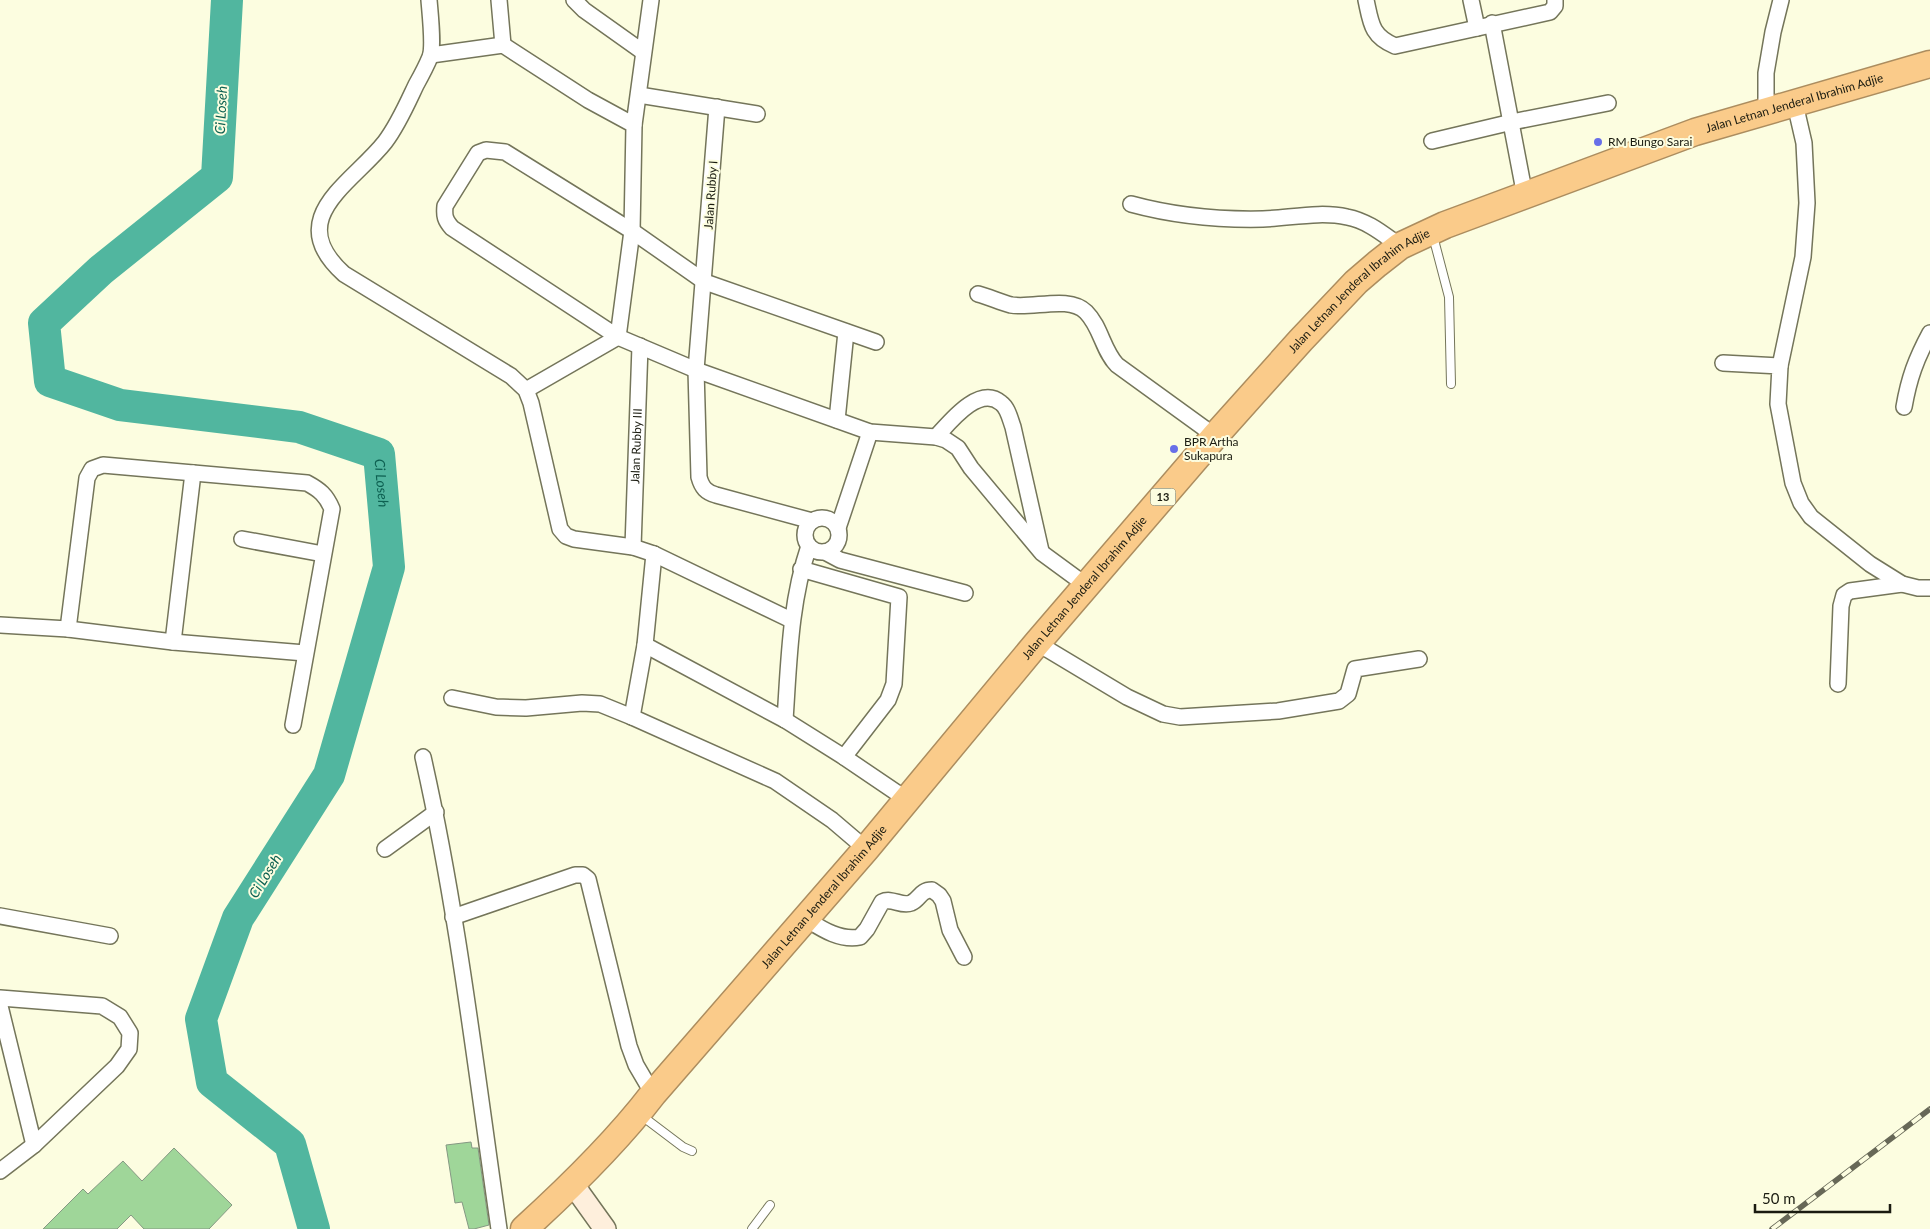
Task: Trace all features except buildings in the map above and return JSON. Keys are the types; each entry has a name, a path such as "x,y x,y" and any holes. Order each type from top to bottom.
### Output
{"highway":[{"name":"Jalan Letnan Jenderal Ibrahim Adjie","path":"572,1183 646,1103 806,919 1037,643 1215,436 1356,282 1400,246 1432,231 1524,196 1695,132 1930,64"},
{"name":"13","path":"524,1229 572,1183"}],"street":[{"path":"429,0 431,55 404,110 386,141 328,202 320,221 324,250 331,262 344,274 511,376 526,390 535,416 560,529 566,536 574,539 633,546 654,554 791,620"},
{"path":"499,0 503,45"},
{"path":"574,0 584,10 643,52"},
{"path":"618,337 632,231 634,125 650,0"},
{"path":"1366,0 1371,26 1383,41 1395,46 1550,12 1555,6 1555,0"},
{"path":"1471,0 1484,26 1512,122 1524,196"},
{"path":"1766,111 1766,73 1781,0"},
{"path":"431,55 503,45 588,100 634,125"},
{"path":"639,95 757,114"},
{"path":"1432,141 1512,122 1608,103"},
{"path":"1795,104 1804,143 1807,203 1803,256 1780,366 1778,404 1793,483 1801,503 1812,517 1870,564 1902,584 1918,588 1930,588"},
{"name":"Jalan Rubby I","path":"717,107 705,282 696,370 699,477 701,486 708,492 716,495 812,521"},
{"path":"876,342 705,282 632,231 505,152 495,150 478,153 445,206 444,215 447,222 459,233 618,337 696,370 870,432 936,437 946,440 958,448 982,481 1042,553 1087,586"},
{"path":"1131,204 1184,216 1221,219 1263,219 1319,215 1346,217 1363,221 1400,246"},
{"path":"978,294 1012,305 1034,306 1058,303 1080,308 1092,321 1109,354 1117,365 1215,436"},
{"path":"837,420 846,332"},
{"path":"1904,407 1908,381 1915,361 1930,333"},
{"path":"526,390 618,337"},
{"name":"Jalan Rubby III","path":"633,546 640,346"},
{"path":"1723,363 1780,366"},
{"path":"936,437 960,412 978,399 990,398 1000,401 1006,407 1013,427 1042,553"},
{"path":"838,528 870,432"},
{"path":"68,629 87,478 92,469 103,466 307,483 319,489 327,496 332,509 292,725"},
{"path":"173,642 193,473"},
{"path":"824,552 832,550 838,544 840,536 835,523 824,517 812,521 805,534 809,546 814,550 824,552 840,560 965,593"},
{"path":"242,539 323,554"},
{"path":"784,720 791,620 801,569 809,546"},
{"path":"632,716 645,644 654,554"},
{"path":"801,569 899,597"},
{"path":"844,757 891,694 894,684 901,575"},
{"path":"1838,684 1841,606 1844,595 1850,591 1902,584"},
{"path":"0,625 68,629 173,642 305,653"},
{"path":"1037,643 1127,698 1163,714 1180,717 1278,712 1339,701 1348,694 1355,669 1418,659"},
{"path":"645,644 784,720 844,757 906,800"},
{"path":"452,698 496,707 526,708 582,703 600,704 632,716 775,781 832,820 866,849"},
{"path":"423,757 436,812 454,917 499,1229"},
{"path":"384,849 436,812"},
{"path":"454,917 575,875 584,875 588,880 629,1046 646,1103"},
{"path":"806,919 823,930 844,937 860,936 867,929 882,902 890,900 908,904 922,892 932,890 939,894 943,901 950,930 964,957"},
{"path":"0,916 110,936"},
{"path":"0,998 102,1006 120,1017 130,1033 129,1049 117,1066 34,1145 0,1171"},
{"path":"0,1006 34,1145"},
{"path":"572,1183 604,1229"}],"lane":[{"path":"1432,231 1450,297 1450,384"},
{"path":"646,1103 683,1147 692,1151"},
{"path":"752,1229 770,1205"}],"waterway":[{"name":"Ci Loseh","path":"227,0 217,177 101,270 44,323 50,381 120,405 299,427 379,454 389,567 329,775 238,918 201,1019 212,1082 290,1144 314,1229"}],"railway":[{"path":"1772,1229 1930,1109"}],"place":[{"name":"RM Bungo Sarai","path":"1598,142"},
{"name":"BPR Artha Sukapura","path":"1174,449"}]}
